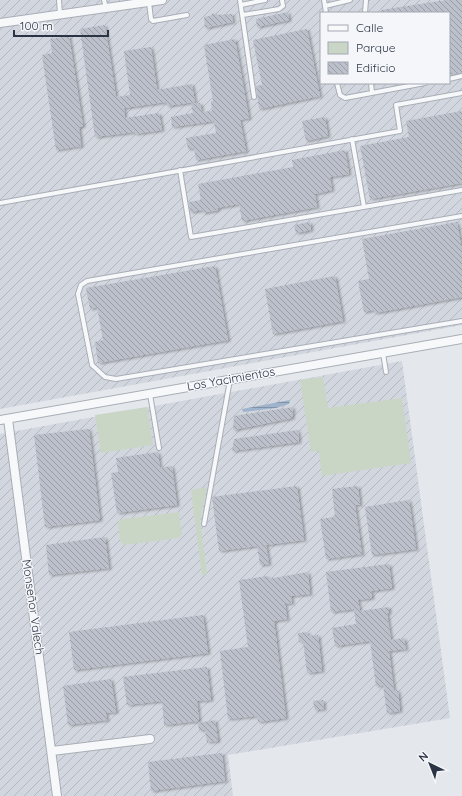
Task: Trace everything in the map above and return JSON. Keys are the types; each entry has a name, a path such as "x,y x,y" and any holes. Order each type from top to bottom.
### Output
{"street":[{"path":"0,23 60,14 105,4 162,0"},
{"name":"Los Yacimientos","path":"4,419 462,339"},
{"name":"Monseñor Valech","path":"4,419 52,751 57,796"},
{"path":"52,751 150,739"}],"lane":[{"path":"59,0 60,14"},
{"path":"254,97 240,2 265,0"},
{"path":"243,15 279,9 283,6 282,0"},
{"path":"324,0 326,12"},
{"path":"325,6 350,0"},
{"path":"366,0 366,12"},
{"path":"149,2 151,19 153,21 187,15"},
{"path":"450,79 462,76"},
{"path":"337,84 340,95 346,98 420,84"},
{"path":"371,84 372,93"},
{"path":"0,203 400,131 396,105 462,93"},
{"path":"352,139 364,207"},
{"path":"180,170 191,237 462,190"},
{"path":"462,216 87,281 82,285 78,294 92,365 105,377 116,380 462,320"},
{"path":"383,352 386,372"},
{"path":"204,524 230,380"},
{"path":"150,394 159,448"}],"shaded area":[{"path":"0,0 462,0 462,325 0,409"},
{"path":"402,361 450,718 228,755 233,796 0,796 0,434"}],"green space":[{"path":"323,377 328,408 402,398 411,463 322,476 319,451 311,452 300,380"},
{"path":"147,407 153,445 101,453 95,415"},
{"path":"207,487 200,522 207,574 202,575 191,490"},
{"path":"179,512 182,534 179,538 124,545 120,541 118,520"}],"water":[{"path":"290,400 289,404 276,408 243,412 242,409"}],"building":[{"path":"447,0 462,0 462,73 450,75 450,12 381,12 381,10"},
{"path":"288,12 289,20 257,27 256,19"},
{"path":"213,13 217,15 232,14 233,22 205,28 204,17 210,16"},
{"path":"105,25 116,97 130,95 124,51 151,47 157,90 192,84 195,102 167,106 166,102 124,108 125,118 159,113 162,130 95,137 80,29"},
{"path":"307,29 320,96 259,109 256,86 262,85 253,40"},
{"path":"69,36 83,126 79,127 81,146 56,150 42,55 52,53 50,39"},
{"path":"235,39 249,118 240,120 246,151 196,160 194,148 188,149 186,138 216,133 214,121 172,127 171,117 193,113 191,104 200,103 202,112 212,111 211,101 213,101 204,45"},
{"path":"462,111 462,183 370,199 360,146 409,137 406,121"},
{"path":"325,117 328,136 306,141 302,121"},
{"path":"345,150 349,174 330,177 332,190 315,194 317,207 242,221 239,204 217,208 218,210 203,213 203,210 190,212 189,202 201,200 198,184 293,167 292,160"},
{"path":"310,222 311,230 296,233 294,225"},
{"path":"457,222 462,251 462,297 375,313 374,310 364,312 358,281 369,279 362,239"},
{"path":"215,266 228,340 98,363 95,342 103,340 97,307 90,309 86,288"},
{"path":"335,276 343,321 273,334 265,289"},
{"path":"293,407 292,418 233,430 234,416"},
{"path":"89,429 100,520 45,527 34,435"},
{"path":"298,430 299,442 232,451 234,439"},
{"path":"158,452 160,468 172,466 177,505 117,513 111,473 118,472 116,458"},
{"path":"297,486 304,540 266,545 269,564 260,565 257,546 219,551 212,497"},
{"path":"358,486 360,505 355,505 362,554 326,559 320,519 335,517 332,489"},
{"path":"409,500 416,549 372,555 365,507"},
{"path":"105,537 109,568 49,575 46,545"},
{"path":"389,564 392,588 371,591 372,598 358,600 360,611 389,607 389,613 387,613 391,640 404,638 406,649 389,651 394,691 398,690 400,711 387,713 383,685 376,686 370,641 335,646 332,628 356,624 354,609 331,612 326,572"},
{"path":"308,572 310,594 291,596 292,603 285,604 287,619 274,621 286,718 258,722 257,716 228,719 220,651 248,647 239,580 268,576 268,579"},
{"path":"203,615 208,653 74,670 69,632"},
{"path":"308,632 308,636 318,635 322,671 307,673 303,641 299,642 298,633"},
{"path":"207,667 211,700 197,701 199,721 164,725 162,701 127,705 123,677"},
{"path":"111,679 116,712 106,713 107,720 68,725 63,686"},
{"path":"323,700 324,709 315,710 313,701"},
{"path":"215,720 218,741 207,742 205,730 199,730 198,723"},
{"path":"222,753 225,781 151,791 148,762"}]}
